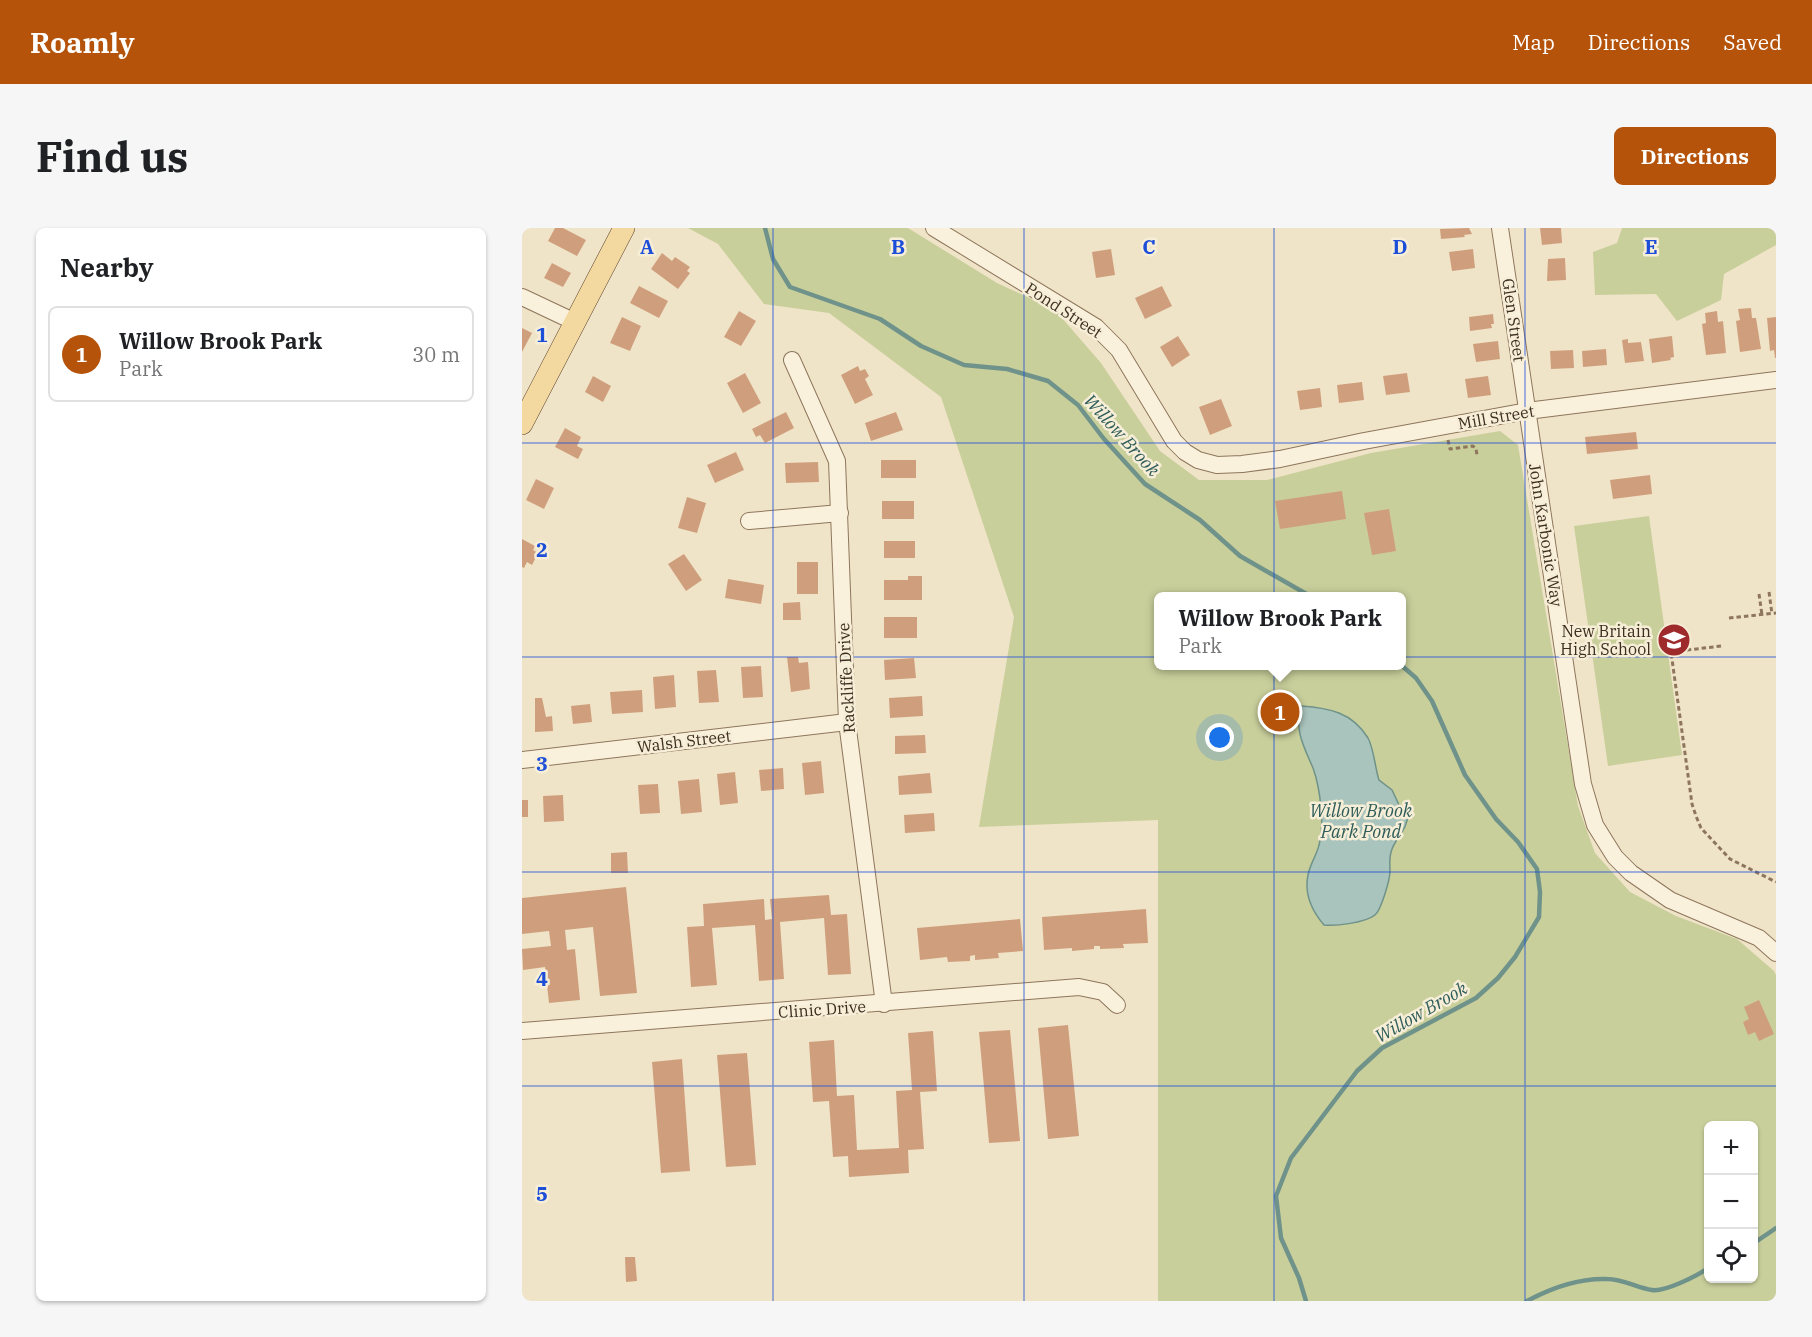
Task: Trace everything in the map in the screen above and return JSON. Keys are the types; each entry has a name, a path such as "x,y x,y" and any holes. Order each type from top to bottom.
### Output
{"main road":[{"path":"522,424 624,228"}],"street":[{"name":"Pond Street","path":"934,228 1096,327 1119,350 1174,441 1185,453 1198,460 1217,465"},
{"name":"Glen Street","path":"1500,228 1527,411"},
{"path":"522,297 575,322"},
{"name":"Rackliffe Drive","path":"792,360 837,461 847,722 884,1004"},
{"name":"Mill Street","path":"1217,465 1280,459 1527,411 1776,380"},
{"name":"John Karbonic Way","path":"1527,411 1583,784 1594,825 1615,857 1631,873 1670,900 1758,938 1776,952"},
{"path":"749,521 840,513"},
{"name":"Walsh Street","path":"522,760 847,722"},
{"name":"Clinic Drive","path":"522,1031 1079,987 1102,992 1117,1005"}],"path":[{"path":"1446,426 1450,449 1473,446 1477,455"},
{"path":"1730,618 1774,613 1769,592"},
{"path":"1759,594 1762,615"},
{"path":"1721,646 1671,652 1692,804 1701,828 1719,850 1743,867 1776,882"}],"green space":[{"path":"688,228 908,228 997,283 1055,310 1101,363 1160,451 1199,480 1267,480 1371,453 1500,431 1518,445 1578,806 1595,853 1630,892 1676,916 1737,939 1776,975 1776,1301 1158,1301 1158,820 979,827 1014,617 941,397 829,313 764,304 718,244"},
{"path":"1622,228 1776,228 1776,245 1724,274 1721,300 1677,321 1656,294 1595,295 1593,252 1617,243"},
{"path":"1649,516 1682,755 1608,766 1574,526"}],"water":[{"name":"Willow Brook Park Pond","path":"1301,706 1339,713 1362,729 1370,742 1379,780 1392,790 1400,807 1408,814 1403,830 1391,852 1387,888 1377,912 1370,918 1358,922 1324,925 1310,902 1307,882 1319,844 1322,816 1316,777 1299,731"}],"building":[{"path":"555,228 563,228 586,240 577,256 548,241"},
{"path":"1469,228 1472,234 1464,235 1465,237 1441,239 1440,229"},
{"path":"1540,228 1561,228 1562,243 1542,245"},
{"path":"1111,249 1115,275 1096,278 1092,252"},
{"path":"1473,249 1475,268 1452,271 1449,252"},
{"path":"662,253 672,261 675,257 690,267 687,271 690,273 678,289 651,269"},
{"path":"1565,258 1566,280 1547,281 1548,259"},
{"path":"552,263 571,273 563,287 544,278"},
{"path":"639,286 668,301 659,318 630,303"},
{"path":"1162,286 1172,306 1145,319 1135,298"},
{"path":"1751,308 1752,318 1756,318 1761,349 1740,352 1736,321 1740,320 1738,309"},
{"path":"739,311 756,321 741,346 724,337"},
{"path":"1717,311 1718,322 1723,321 1726,353 1706,355 1702,324 1706,323 1705,313"},
{"path":"1493,314 1492,328 1470,331 1469,317"},
{"path":"622,317 641,326 630,351 610,343"},
{"path":"1776,317 1775,358 1774,350 1770,351 1767,318"},
{"path":"522,328 532,333 522,352"},
{"path":"1178,336 1190,355 1172,367 1160,347"},
{"path":"1672,336 1674,357 1670,358 1671,360 1652,363 1649,339"},
{"path":"1628,339 1628,343 1641,342 1644,361 1625,363 1622,340"},
{"path":"1498,341 1500,359 1476,362 1473,344"},
{"path":"1606,349 1607,365 1583,367 1582,351"},
{"path":"1573,350 1574,368 1551,369 1550,351"},
{"path":"858,366 860,371 865,369 869,376 865,379 873,395 855,404 841,375"},
{"path":"745,373 761,403 743,413 727,383"},
{"path":"1407,373 1410,392 1386,395 1383,376"},
{"path":"593,376 611,386 603,402 585,392"},
{"path":"1488,376 1491,395 1468,398 1465,379"},
{"path":"1362,382 1364,400 1339,403 1337,385"},
{"path":"1320,388 1322,407 1300,410 1297,391"},
{"path":"1221,399 1232,426 1210,435 1199,407"},
{"path":"786,412 794,428 765,443 760,435 756,437 752,429"},
{"path":"896,412 903,430 871,441 865,423"},
{"path":"565,428 581,437 577,446 583,449 578,459 555,447"},
{"path":"1636,432 1638,449 1587,454 1585,437"},
{"path":"736,452 744,470 715,483 707,465"},
{"path":"881,460 916,460 916,478 881,478"},
{"path":"818,462 819,482 786,483 785,463"},
{"path":"1650,475 1652,494 1613,499 1610,480"},
{"path":"536,479 554,488 544,509 526,500"},
{"path":"1342,491 1346,519 1280,529 1275,501"},
{"path":"687,497 706,503 697,533 678,528"},
{"path":"882,501 914,501 914,519 882,519"},
{"path":"1389,509 1396,551 1372,555 1364,513"},
{"path":"522,539 535,546 533,550 538,553 532,565 527,562 524,568 522,567"},
{"path":"884,541 915,541 915,558 884,558"},
{"path":"684,554 702,580 686,591 668,564"},
{"path":"797,562 818,562 818,594 797,594"},
{"path":"908,576 922,576 922,600 884,600 884,580 908,580"},
{"path":"728,579 764,585 761,604 725,598"},
{"path":"800,602 801,620 783,620 783,603"},
{"path":"884,617 917,617 917,638 884,638"},
{"path":"787,657 798,657 799,663 808,662 810,689 791,692"},
{"path":"914,658 916,678 885,680 884,660"},
{"path":"761,666 763,697 743,698 741,667"},
{"path":"716,670 719,702 699,703 697,671"},
{"path":"674,675 676,707 655,709 653,677"},
{"path":"642,690 643,712 612,714 610,692"},
{"path":"922,696 923,716 890,718 889,698"},
{"path":"535,698 542,698 546,717 552,716 553,731 535,732"},
{"path":"590,704 592,722 573,724 571,706"},
{"path":"925,735 926,753 895,754 895,736"},
{"path":"821,761 824,793 805,795 802,763"},
{"path":"783,768 784,789 761,791 759,770"},
{"path":"735,772 738,803 720,805 717,774"},
{"path":"930,773 932,793 899,795 898,776"},
{"path":"699,779 702,812 681,814 678,781"},
{"path":"658,784 660,813 640,814 638,785"},
{"path":"563,795 564,821 544,822 543,796"},
{"path":"522,800 528,800 528,817 522,817"},
{"path":"934,813 935,831 905,833 904,815"},
{"path":"627,852 628,873 611,873 611,853"},
{"path":"626,887 637,993 600,996 593,927 565,930 567,950 575,949 580,1000 549,1003 545,967 523,970 522,949 551,946 549,931 522,934 522,898"},
{"path":"829,895 831,915 847,914 851,974 828,975 824,918 780,922 784,979 759,981 755,925 712,928 717,985 691,987 687,927 704,926 703,904 764,899 765,920 772,919 770,899"},
{"path":"1146,909 1148,943 1123,944 1124,948 1100,949 1100,946 1094,946 1094,949 1072,951 1072,948 1044,950 1042,917"},
{"path":"1020,919 1023,951 998,953 999,958 975,960 975,955 970,956 970,961 948,962 947,957 920,960 917,928"},
{"path":"1759,1000 1774,1034 1759,1041 1755,1032 1748,1035 1743,1022 1749,1019 1744,1007"},
{"path":"1068,1025 1079,1136 1048,1139 1038,1028"},
{"path":"1010,1030 1020,1141 989,1143 979,1032"},
{"path":"933,1031 937,1091 920,1092 924,1149 908,1150 909,1173 849,1177 848,1156 833,1157 829,1101 813,1102 809,1042 834,1040 837,1096 854,1095 857,1150 899,1148 896,1091 912,1090 908,1033"},
{"path":"747,1053 756,1165 726,1167 717,1055"},
{"path":"682,1059 690,1171 661,1173 652,1062"},
{"path":"625,1257 635,1257 637,1281 626,1282"}],"waterway":[{"name":"Willow Brook","path":"765,228 773,259 790,287 880,319 921,346 964,365 1007,369 1048,381 1078,405 1104,439 1145,484 1200,520 1240,556 1303,592"},
{"name":"Willow Brook","path":"1306,1301 1299,1278 1281,1238 1276,1196 1291,1158 1357,1071 1382,1048 1476,998 1498,978 1515,957 1539,917 1540,892 1537,869 1518,842 1496,819 1465,775 1432,701 1416,678 1406,669"},
{"name":"Willow Brook","path":"1758,1240 1776,1228"},
{"name":"Willow Brook","path":"1527,1301 1566,1285 1597,1279 1613,1279 1652,1290 1665,1289 1704,1270"}],"place":[{"name":"New Britain High School","path":"1674,640"},
{"name":"Willow Brook Park","path":"1280,712"}]}
